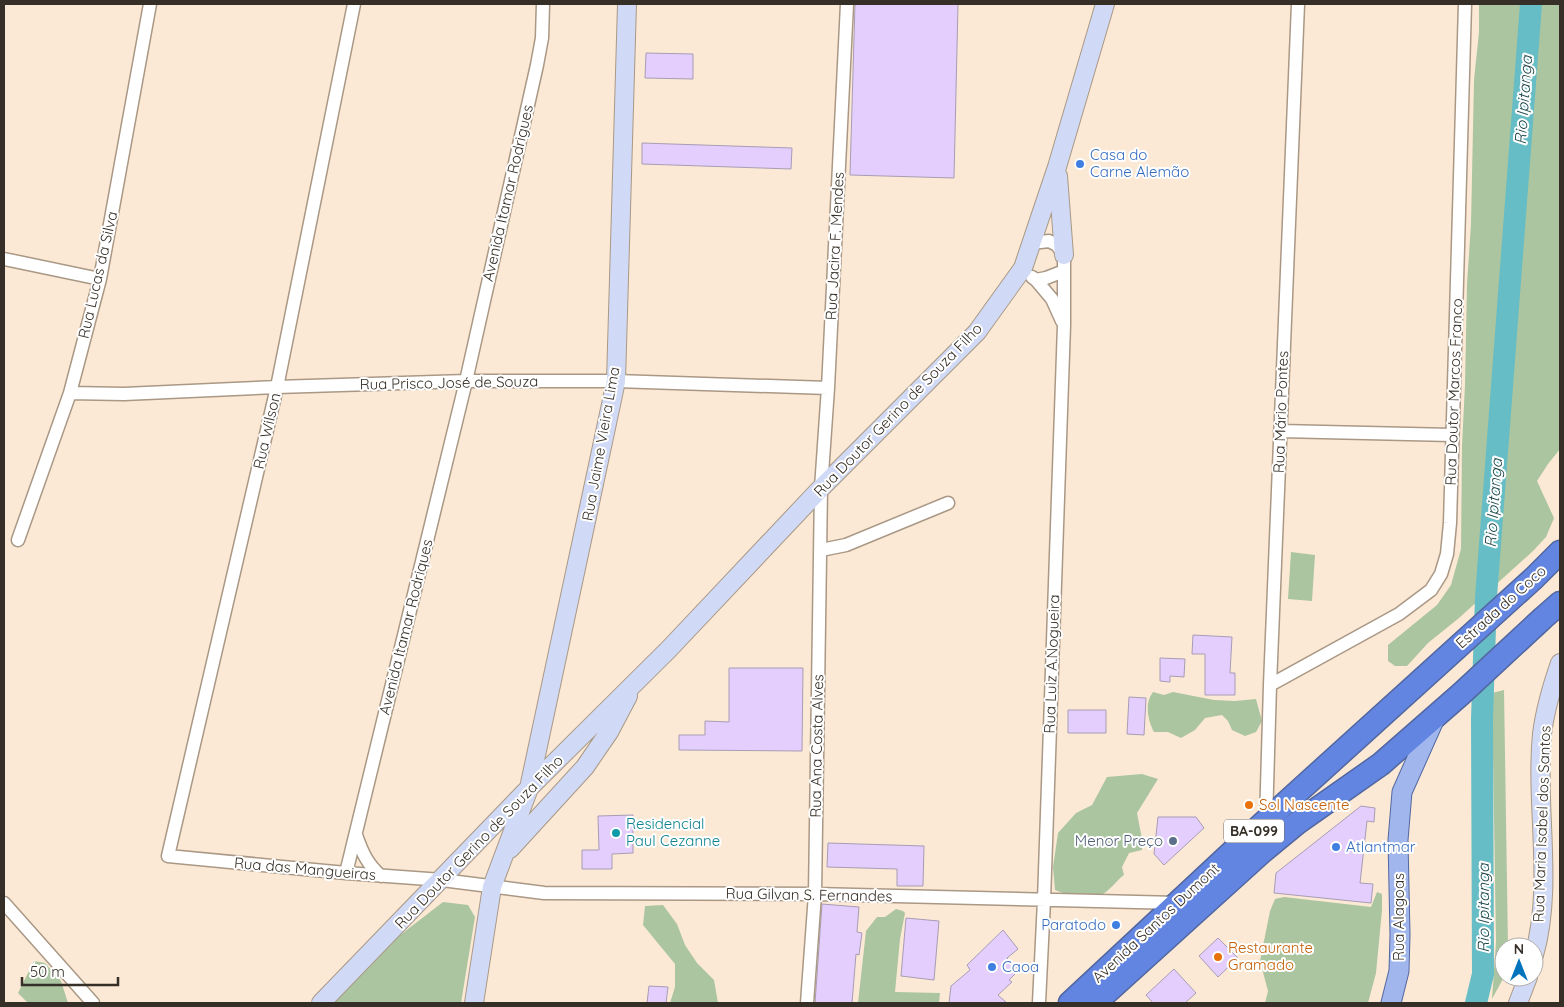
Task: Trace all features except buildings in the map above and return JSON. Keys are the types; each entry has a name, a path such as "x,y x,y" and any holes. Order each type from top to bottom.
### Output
{"highway":[{"name":"Estrada do Coco","path":"1441,662 1560,552"},
{"name":"Avenida Santos Dumont","path":"1095,1003 1263,851 1297,823 1381,764 1436,717 1542,618 1560,604"},
{"name":"Avenida Santos Dumont","path":"1070,1003 1441,662"}],"main road":[{"name":"Rua Jaime Vieira Lima","path":"474,1003 492,887 529,788 616,381 627,4"},
{"name":"Rua Doutor Gerino de Souza Filho","path":"321,1003 529,788 669,649 821,488 977,332 1029,274 1032,243 1057,167 1105,4"},
{"path":"1057,167 1064,263"},
{"name":"Rua Maria Isabel dos Santos","path":"1537,937 1542,911 1542,732 1560,663"},
{"name":"Rua Doutor Gerino de Souza Filho","path":"506,853 585,767 609,732 637,680"},
{"name":"Rua Alagoas","path":"1392,1003 1399,971 1398,840 1402,792 1436,717"},
{"path":"1518,1003 1524,987"}],"street":[{"name":"Rua Lucas da Silva","path":"18,540 70,392 100,279 150,4"},
{"name":"Rua Wilson","path":"168,856 277,387 354,4"},
{"name":"Avenida Itamar Rodrigues","path":"466,381 538,65 542,38 543,4"},
{"name":"Rua Jacira F. Mendes","path":"821,488 828,388 847,4"},
{"name":"Rua Mário Pontes","path":"1266,821 1298,4"},
{"name":"Rua Doutor Marcos Franco","path":"1270,685 1400,614 1431,590 1441,574 1447,554 1450,523 1465,4"},
{"path":"1029,274 1046,278 1064,263 1057,245 1049,241 1032,243"},
{"path":"4,259 100,279"},
{"name":"Rua Luiz A.Nogueira","path":"1039,1003 1064,325 1064,263"},
{"name":"Rua Luiz A.Nogueira","path":"1029,274 1052,299 1064,325"},
{"name":"Rua Prisco José de Souza","path":"70,392 124,394 466,381 616,381 828,388"},
{"name":"Avenida Itamar Rodriques","path":"346,873 466,381"},
{"path":"1280,430 1452,435"},
{"name":"Rua Ana Costa Alves","path":"807,1003 814,894 821,488"},
{"path":"821,550 846,545 948,503"},
{"path":"356,834 363,855 371,867 381,876"},
{"name":"Rua das Mangueiras","path":"168,856 442,880"},
{"name":"Rua Gilvan S. Fernandes","path":"442,880 544,893 814,894 1178,903"},
{"path":"4,903 93,1003"}],"green space":[{"path":"1479,4 1560,4 1560,449 1537,481 1554,518 1546,537 1533,551 1459,618 1428,643 1407,666 1395,666 1388,661 1388,645 1437,605 1451,585 1461,549 1467,284 1471,224 1474,80 1479,32"},
{"path":"1291,552 1315,555 1312,601 1288,599"},
{"path":"1504,690 1508,937 1496,937 1492,693"},
{"path":"1153,692 1164,695 1173,692 1214,700 1256,699 1262,721 1256,732 1245,736 1232,730 1228,721 1222,715 1205,718 1195,730 1181,738 1168,732 1154,732 1148,712 1150,696"},
{"path":"1142,774 1158,779 1137,813 1142,850 1129,853 1122,867 1124,875 1106,892 1098,896 1079,896 1055,890 1053,867 1058,833 1076,813 1092,805 1107,777"},
{"path":"1377,892 1382,894 1382,910 1376,973 1368,1003 1265,1003 1268,991 1260,961 1270,911 1275,899 1284,897 1371,907"},
{"path":"443,902 468,905 475,917 461,1003 328,1003 382,949"},
{"path":"663,905 677,924 685,945 697,963 714,980 718,1003 670,1003 675,987 675,964 643,925 645,906"},
{"path":"896,909 905,913 900,939 895,992 940,993 939,1003 858,1003 866,931 877,917 885,917"},
{"path":"34,961 45,963 61,981 68,1003 28,1003 18,993"},
{"path":"1494,970 1494,987 1499,987 1492,999"}],"waterway":[{"name":"Rio Ipitanga","path":"1476,1003 1483,974 1482,719 1486,597 1531,4"}],"place":[{"name":"Casa do Carne Alemão","path":"1080,164"},
{"name":"Sol Nascente","path":"1249,805"},
{"name":"Residencial Paul Cezanne","path":"616,833"},
{"name":"Menor Preço","path":"1173,841"},
{"name":"Atlantmar","path":"1336,847"},
{"name":"Paratodo","path":"1116,925"},
{"name":"Restaurante Gramado","path":"1218,957"},
{"name":"Caoa","path":"992,967"}]}
